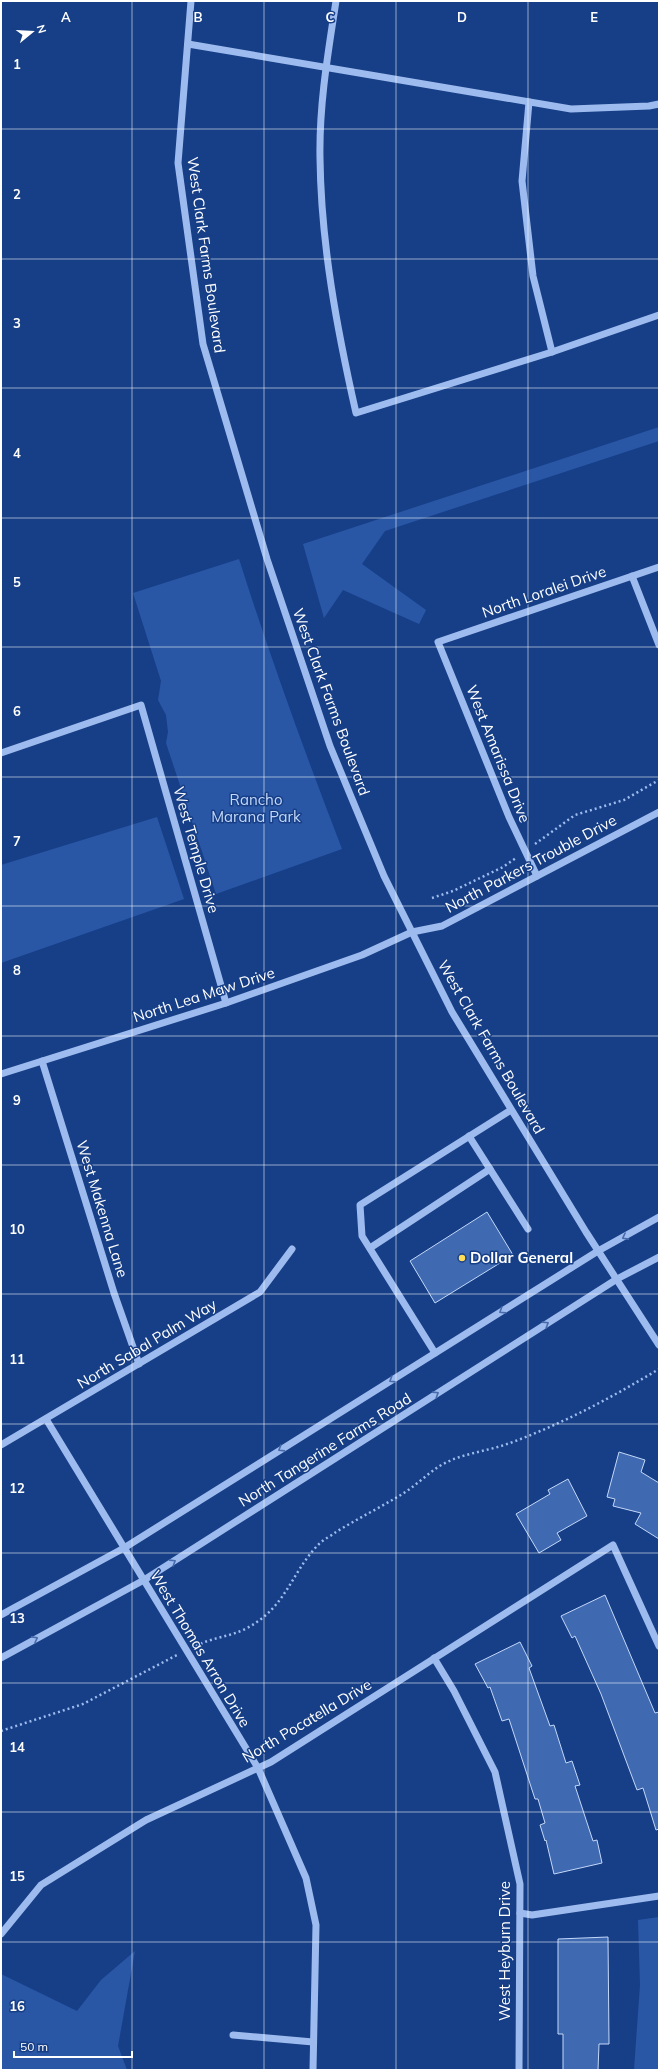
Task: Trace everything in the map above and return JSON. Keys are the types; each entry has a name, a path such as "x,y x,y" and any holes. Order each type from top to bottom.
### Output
{"street":[{"name":"West Clark Farms Boulevard","path":"191,1 178,163 202,344 267,559 345,784 384,876 452,1012 598,1251 659,1345"},
{"path":"336,1 325,67 320,158 326,262 356,413 552,352 659,315"},
{"path":"188,44 571,109 649,106 659,104"},
{"path":"529,102 522,181 533,276 552,352"},
{"name":"North Loralei Drive","path":"438,642 659,567"},
{"path":"632,576 659,645"},
{"name":"West Amarissa Drive","path":"438,642 508,817 537,876"},
{"name":"West Temple Drive","path":"1,752 141,705 226,1003"},
{"name":"North Parkers Trouble Drive","path":"412,932 442,926 659,812"},
{"name":"North Lea Maw Drive","path":"1,1074 226,1003 362,955 412,932"},
{"name":"West Makenna Lane","path":"42,1061 114,1293 139,1364"},
{"path":"435,1353 362,1236 360,1205 511,1110"},
{"path":"469,1136 528,1229"},
{"path":"370,1248 490,1169"},
{"name":"North Tangerine Farms Road","path":"1,1615 124,1548 598,1251 659,1218"},
{"name":"North Sabal Palm Way","path":"1,1445 260,1292 292,1249"},
{"name":"North Tangerine Farms Road","path":"1,1658 144,1580 617,1279 659,1257"},
{"name":"West Thomas Arron Drive","path":"46,1419 258,1768 306,1878 316,1925 313,2070"},
{"name":"North Pocatella Drive","path":"1,1934 41,1885 146,1820 271,1762 614,1545 659,1646"},
{"name":"West Heyburn Drive","path":"434,1658 454,1691 495,1772 520,1884 519,2070"},
{"path":"520,1913 532,1915 659,1896"},
{"path":"233,2034 313,2042"}],"path":[{"path":"432,898 453,891 503,867 575,814 624,800 659,780"},
{"path":"1,1731 83,1704 210,1638 237,1633 256,1622 276,1605 319,1544 408,1491 439,1466 453,1459 508,1444 548,1428 615,1395 659,1369"}],"green space":[{"path":"659,427 659,441 385,531 362,564 426,610 419,624 343,590 324,618 303,544"},
{"name":"Rancho Marana Park","path":"239,559 288,705 342,849 216,894 166,743 168,732 166,715 158,700 161,681 133,593"},
{"path":"157,817 184,899 1,963 1,865"},
{"path":"659,1917 659,2070 634,2070 640,1985 638,1920"},
{"path":"135,1951 118,2046 127,2070 1,2070 1,1974 77,2011 101,1980"}],"building":[{"name":"Dollar General","path":"487,1212 513,1255 435,1303 410,1261"},
{"path":"619,1452 645,1460 641,1472 659,1483 659,1539 635,1524 641,1513 613,1506 615,1499 607,1497"},
{"path":"568,1479 587,1516 557,1533 561,1540 539,1553 516,1514 550,1494 548,1490"},
{"path":"605,1595 655,1713 659,1712 659,1829 656,1830 643,1788 637,1790 601,1694 575,1636 572,1638 561,1616"},
{"path":"520,1642 532,1666 529,1668 550,1726 554,1725 566,1763 572,1761 580,1785 575,1786 593,1841 597,1840 602,1863 554,1874 546,1840 545,1841 540,1825 545,1823 538,1799 535,1799 509,1719 502,1721 490,1687 488,1688 475,1664"},
{"path":"608,1937 609,2044 599,2044 598,2070 563,2070 563,2034 558,2034 558,1939"}],"place":[{"name":"Dollar General","path":"462,1258"}]}
